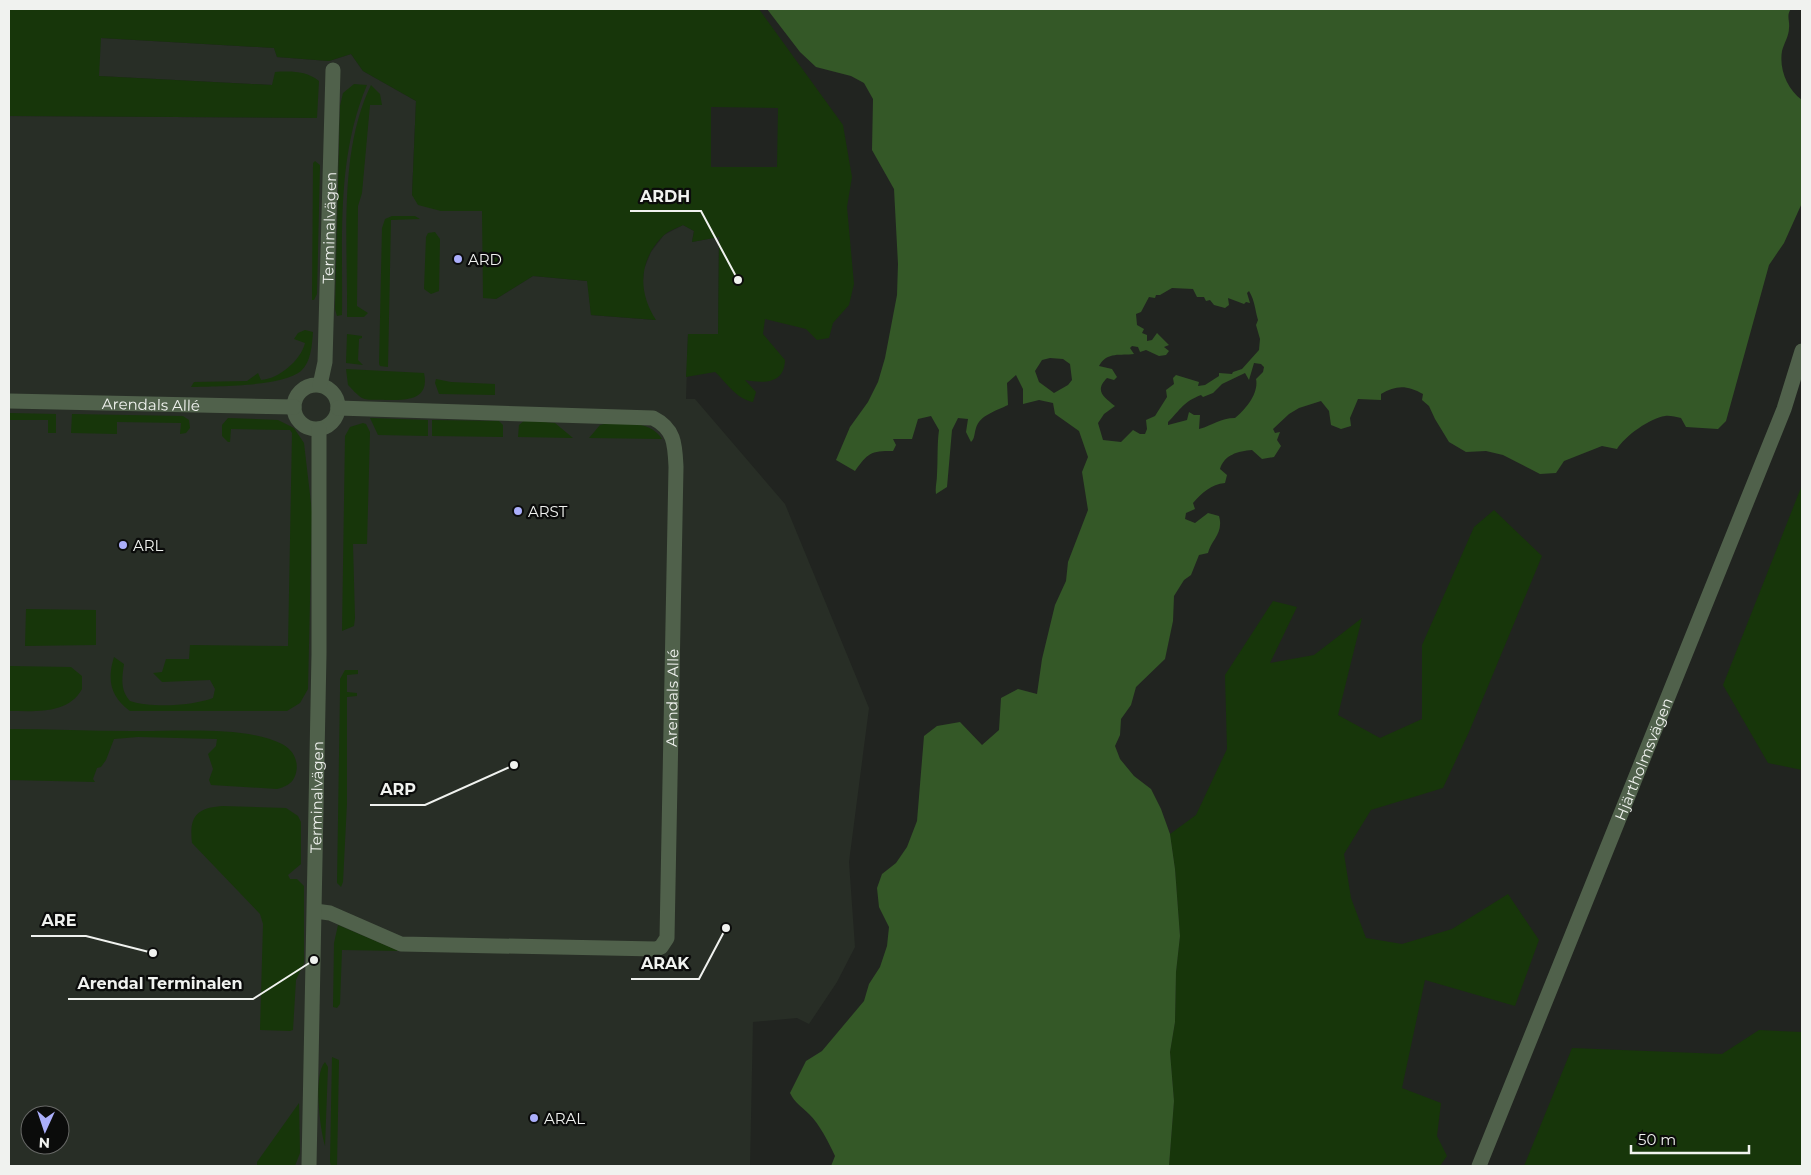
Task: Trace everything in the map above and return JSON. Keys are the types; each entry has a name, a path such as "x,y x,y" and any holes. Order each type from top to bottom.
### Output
{"street":[{"name":"Terminalvägen","path":"320,386 324,362 333,70"},
{"name":"Hjärtholmsvägen","path":"1479,1166 1784,409 1802,351"},
{"path":"309,386 320,386 332,392 338,408 334,420 327,427 311,429 301,424 295,415 295,399 302,390 309,386"},
{"name":"Arendals Allé","path":"9,401 294,407"},
{"name":"Arendals Allé","path":"315,912 330,913 401,944 656,949 661,947 667,938 676,467 673,436 664,424 653,418 338,408"},
{"name":"Terminalvägen","path":"309,1166 320,594 319,429"}],"shaded area":[{"path":"9,9 759,9 843,125 852,177 847,207 854,284 849,305 833,323 829,338 817,340 806,329 765,319 763,334 785,360 784,368 777,378 765,382 745,380 756,392 753,402 742,398 715,372 686,377 688,334 718,334 719,237 692,242 694,231 683,225 665,234 655,246 645,266 643,277 646,299 656,320 591,315 587,281 533,276 496,299 483,298 482,211 441,211 418,205 412,195 416,101 363,71 351,54 329,61 277,57 274,48 101,38 99,76 272,85 275,72 304,73 319,81 317,118 9,116","holes":["711,107 778,108 777,167 711,167"]},
{"path":"767,9 1791,9 1788,16 1788,34 1781,58 1783,72 1788,84 1802,100 1802,203 1784,243 1769,265 1726,421 1718,429 1686,427 1681,418 1659,417 1638,428 1617,449 1602,446 1564,461 1556,473 1540,474 1503,455 1486,451 1466,452 1449,442 1429,406 1422,400 1423,394 1402,387 1381,394 1381,400 1358,399 1350,418 1351,426 1341,429 1331,425 1329,411 1321,401 1299,408 1289,414 1273,429 1275,433 1280,432 1277,440 1281,446 1274,457 1262,459 1252,450 1242,451 1228,457 1220,469 1227,475 1225,483 1215,485 1207,490 1193,503 1195,509 1186,513 1185,519 1195,523 1208,513 1219,516 1219,532 1208,553 1199,555 1191,575 1184,580 1174,596 1173,621 1165,659 1136,687 1131,705 1121,719 1120,735 1115,746 1120,759 1134,776 1151,789 1161,809 1170,834 1175,869 1180,936 1176,972 1175,1022 1170,1052 1174,1101 1169,1166 831,1166 835,1156 824,1134 813,1118 796,1102 790,1093 806,1061 822,1051 864,1001 869,984 880,967 887,946 889,927 879,907 877,888 882,874 896,863 907,847 917,821 924,736 937,726 960,722 982,745 999,730 1001,698 1018,689 1037,694 1042,659 1055,605 1066,581 1068,562 1088,510 1082,472 1088,457 1079,431 1055,414 1053,403 1039,400 1023,404 1023,389 1016,375 1007,383 1008,405 981,420 971,442 966,432 968,419 958,418 952,430 947,487 936,494 939,430 931,416 918,419 912,439 893,439 896,445 893,451 870,454 855,471 836,460 850,427 868,402 878,382 885,358 897,295 898,264 894,189 872,150 873,99 864,83 851,76 816,67 800,52","holes":["1172,288 1193,289 1197,297 1204,297 1206,301 1210,300 1214,305 1225,308 1229,305 1228,298 1244,304 1246,302 1250,303 1247,293 1249,291 1254,302 1258,320 1256,325 1260,339 1259,350 1242,369 1232,374 1219,373 1219,376 1205,385 1198,386 1199,382 1176,375 1173,378 1174,384 1166,390 1167,397 1155,416 1146,420 1147,429 1145,434 1140,434 1133,430 1121,442 1103,440 1098,423 1104,414 1115,406 1104,397 1101,387 1107,378 1114,380 1117,377 1112,369 1099,366 1102,361 1110,356 1134,354 1130,348 1132,346 1138,347 1140,352 1146,350 1159,356 1166,355 1169,351 1164,347 1169,345 1157,333 1152,340 1147,341 1147,335 1142,333 1144,329 1137,325 1136,314 1141,312 1149,297 1155,298 1156,295 1160,295","1050,358 1063,359 1070,364 1072,380 1068,385 1054,393 1039,382 1035,371 1042,360","1254,363 1261,364 1264,367 1263,372 1256,379 1254,395 1235,418 1221,420 1199,429 1200,415 1194,415 1189,412 1187,420 1168,425 1168,422 1190,400 1201,395 1203,397 1213,393 1222,384 1245,373 1249,380"]},
{"path":"100,38 274,48 277,57 329,61 351,54 363,71 416,101 412,195 441,211 482,210 496,299 533,276 588,281 591,315 655,320 646,306 642,291 644,269 651,252 664,235 683,225 694,231 692,242 719,237 718,334 688,334 686,399 695,399 785,504 869,708 849,862 855,947 837,982 809,1024 797,1018 753,1022 750,1166 9,1166 9,116 317,118 272,85 98,76"},
{"path":"354,84 367,85 350,141 346,170 342,228 342,315 337,316 335,309 340,106 343,93"},
{"path":"371,85 380,94 382,105 370,105 362,193 358,206 357,306 368,313 364,317 347,317 346,229 349,169 353,140"},
{"path":"315,161 320,165 317,294 314,300 312,300 313,163"},
{"path":"392,216 415,216 420,219 391,220 388,367 380,366 379,364 382,228 385,219"},
{"path":"435,232 440,239 439,291 431,294 424,289 426,237 428,233"},
{"path":"305,330 313,332 309,358 301,371 292,376 248,385 191,387 194,382 247,381 258,373 261,380 275,376 288,368 299,356 305,343 294,339 298,333"},
{"path":"347,334 362,336 359,339 358,360 363,365 346,363"},
{"path":"346,369 424,373 425,382 420,394 415,397 401,400 368,399 360,397 348,385"},
{"path":"436,379 451,382 495,384 495,395 439,394 435,383"},
{"path":"9,413 56,414 56,433 48,433 48,420 9,420"},
{"path":"72,414 183,416 189,420 190,428 186,433 180,434 181,423 117,422 117,434 71,433"},
{"path":"228,418 278,420 294,428 304,443 312,512 308,689 300,703 287,711 130,711 123,706 114,694 111,673 114,657 124,664 123,688 130,701 149,705 172,705 194,703 213,698 215,689 210,680 162,682 153,673 162,672 166,659 189,659 190,645 288,646 292,433 290,430 231,429 230,442 228,442 222,436 222,425"},
{"path":"370,418 428,420 428,436 378,435"},
{"path":"432,420 499,421 503,425 503,437 432,436"},
{"path":"525,420 555,423 573,438 518,437 519,425"},
{"path":"363,423 366,424 370,432 367,544 353,544 354,626 342,631 345,436 350,427"},
{"path":"609,423 645,426 652,429 662,439 589,438 600,425"},
{"path":"1802,485 1802,770 1768,763 1723,685"},
{"path":"1494,510 1542,556 1469,732 1443,788 1371,810 1344,854 1351,898 1366,938 1402,944 1452,929 1508,894 1539,940 1515,1006 1425,980 1402,1088 1441,1103 1437,1136 1447,1156 1440,1166 1169,1166 1174,1101 1170,1052 1175,1022 1176,972 1180,936 1175,869 1170,834 1196,815 1227,749 1225,675 1273,601 1297,607 1270,663 1314,655 1362,618 1338,715 1380,738 1422,719 1422,645 1474,527"},
{"path":"26,609 96,610 96,645 25,646"},
{"path":"9,666 71,667 82,676 82,689 68,703 50,710 9,711"},
{"path":"345,670 358,670 358,674 347,675 347,692 357,693 357,696 347,697 347,803 343,882 341,887 337,883 340,679"},
{"path":"9,729 208,731 249,734 282,744 293,753 297,766 294,779 277,789 211,785 209,780 213,769 208,754 216,746 217,739 138,737 114,739 106,760 101,767 97,768 93,779 95,782 9,780"},
{"path":"222,806 286,808 298,816 301,822 301,864 288,875 290,879 297,879 304,886 304,963 296,980 293,1030 290,1031 260,1030 263,924 260,914 192,843 193,820 196,816 206,809"},
{"path":"338,925 399,951 342,950 340,1004 337,1008 333,1007 334,943"},
{"path":"1759,1030 1802,1032 1802,1166 1524,1166 1572,1048 1722,1054"},
{"path":"332,1057 339,1060 337,1166 331,1166 330,1162"},
{"path":"325,1062 328,1067 325,1146 321,1128 318,1090 321,1068"},
{"path":"299,1103 300,1153 295,1166 257,1166 257,1162"}],"place":[{"name":"ARD","path":"458,259"},
{"name":"ARDH","path":"738,280"},
{"name":"ARST","path":"518,511"},
{"name":"ARL","path":"123,545"},
{"name":"ARP","path":"514,765"},
{"name":"ARAK","path":"726,928"},
{"name":"ARE","path":"153,953"},
{"name":"Arendal Terminalen","path":"314,960"},
{"name":"ARAL","path":"534,1118"}]}
